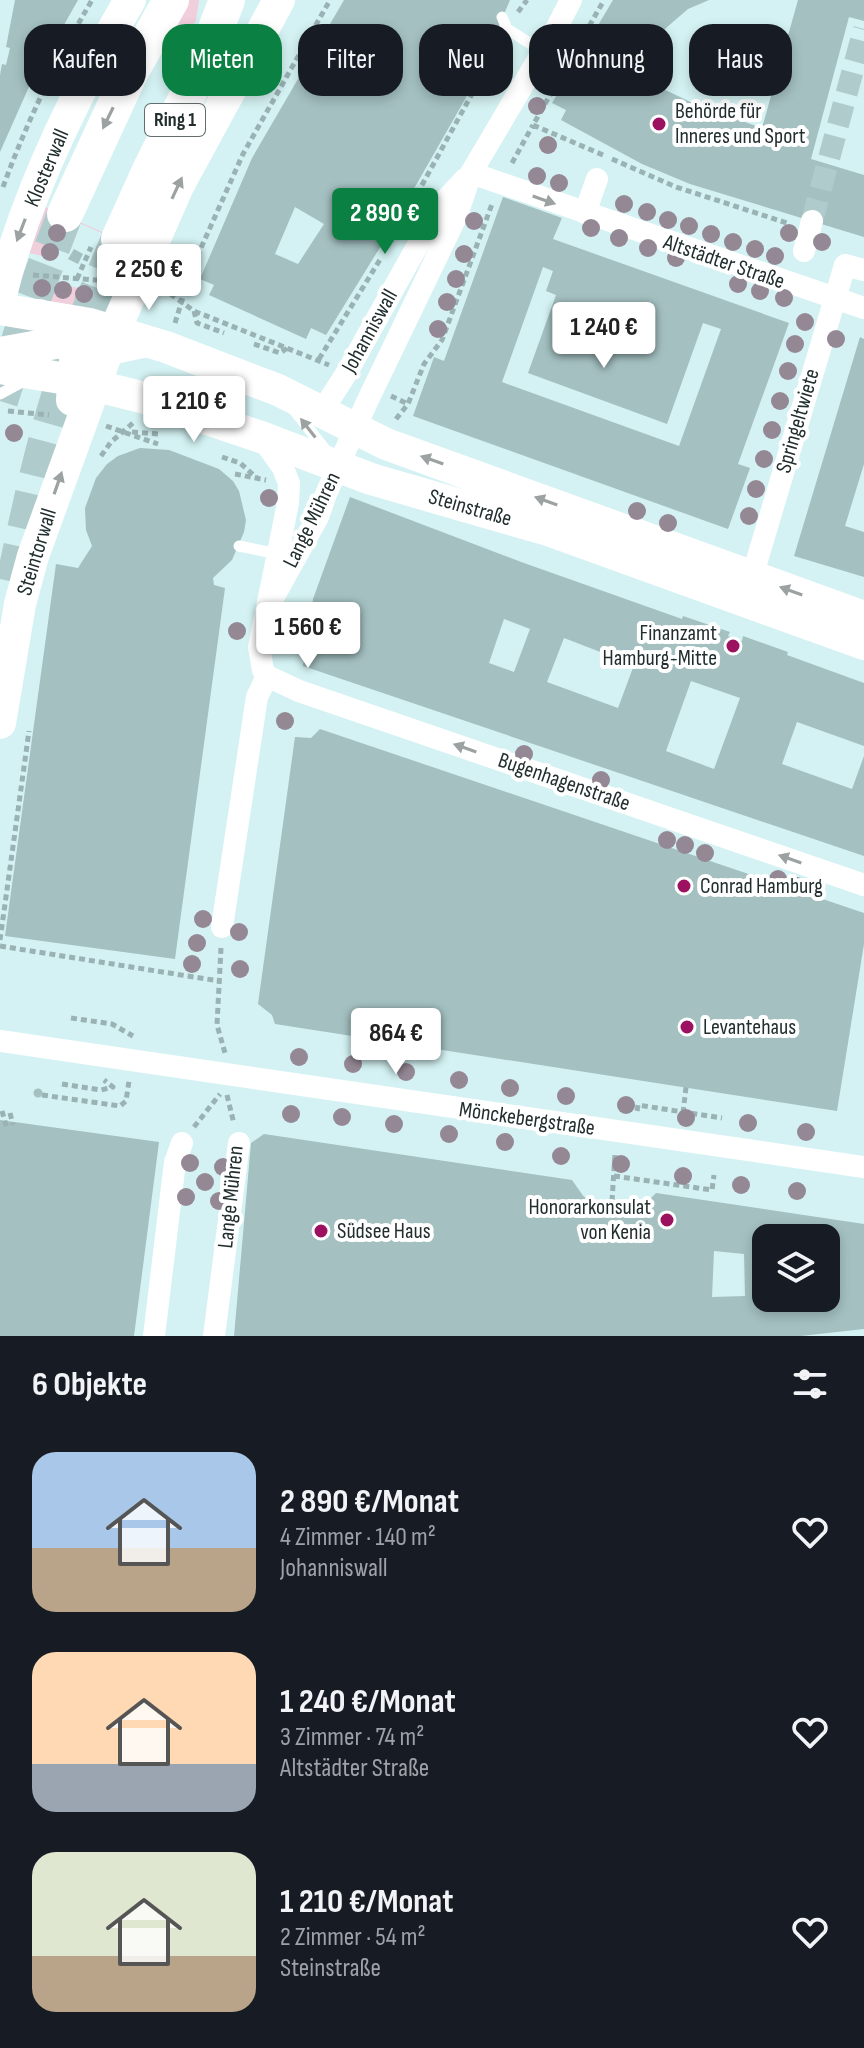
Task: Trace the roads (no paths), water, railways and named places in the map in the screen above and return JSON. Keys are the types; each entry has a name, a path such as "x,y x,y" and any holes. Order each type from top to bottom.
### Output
{"main road":[{"name":"Klosterwall","path":"0,299 12,253 41,177 73,106 130,0"},
{"name":"Ring 1","path":"65,214 130,73 171,0"},
{"name":"Ring 1","path":"106,241 152,166 199,73 227,0"},
{"name":"Ring 1","path":"84,366 115,330 178,186 279,0"},
{"name":"Steinstraße","path":"0,309 115,330 166,347 278,390 386,444 756,564 864,617"},
{"path":"40,315 64,331 84,366"},
{"path":"0,353 84,366"},
{"name":"Steinstraße","path":"0,368 39,374 84,366 145,398 261,437 371,479 548,530 864,644"},
{"name":"Steintorwall","path":"15,723 20,604 72,442 84,366"}],"street":[{"name":"Johanniswall","path":"557,24 571,0"},
{"name":"Johanniswall","path":"355,429 457,215 471,173 529,73"},
{"name":"Johanniswall","path":"322,411 346,374 439,207 471,173"},
{"name":"Altstädter Straße","path":"471,173 864,308"},
{"path":"585,213 597,179"},
{"name":"Springeltwiete","path":"756,564 834,300 854,267"},
{"name":"Lange Mühren","path":"267,609 318,517 355,429"},
{"name":"Lange Mühren","path":"222,927 257,697 267,676 259,647 288,503 289,483 283,468 261,437"},
{"name":"Bugenhagenstraße","path":"267,676 299,691 864,885"},
{"name":"Mönckebergstraße","path":"2,1042 864,1167"},
{"path":"154,1336 175,1162 182,1143"},
{"name":"Lange Mühren","path":"214,1336 239,1143"}],"lane":[{"path":"502,17 507,29 529,43"},
{"path":"84,366 166,347"},
{"path":"0,394 39,374"},
{"path":"278,390 338,466"},
{"path":"239,546 278,554"}],"tunnel":[{"path":"812,221 864,29"},
{"path":"0,401 30,306 65,214"},
{"path":"14,582 55,408 82,329 119,239"}],"place":[{"name":"Behörde für Inneres und Sport","path":"659,124"},
{"name":"Finanzamt Hamburg-Mitte","path":"733,646"},
{"name":"Conrad Hamburg","path":"684,886"},
{"name":"Levantehaus","path":"687,1027"},
{"name":"Honorarkonsulat von Kenia","path":"667,1220"},
{"name":"Südsee Haus","path":"321,1231"}]}
